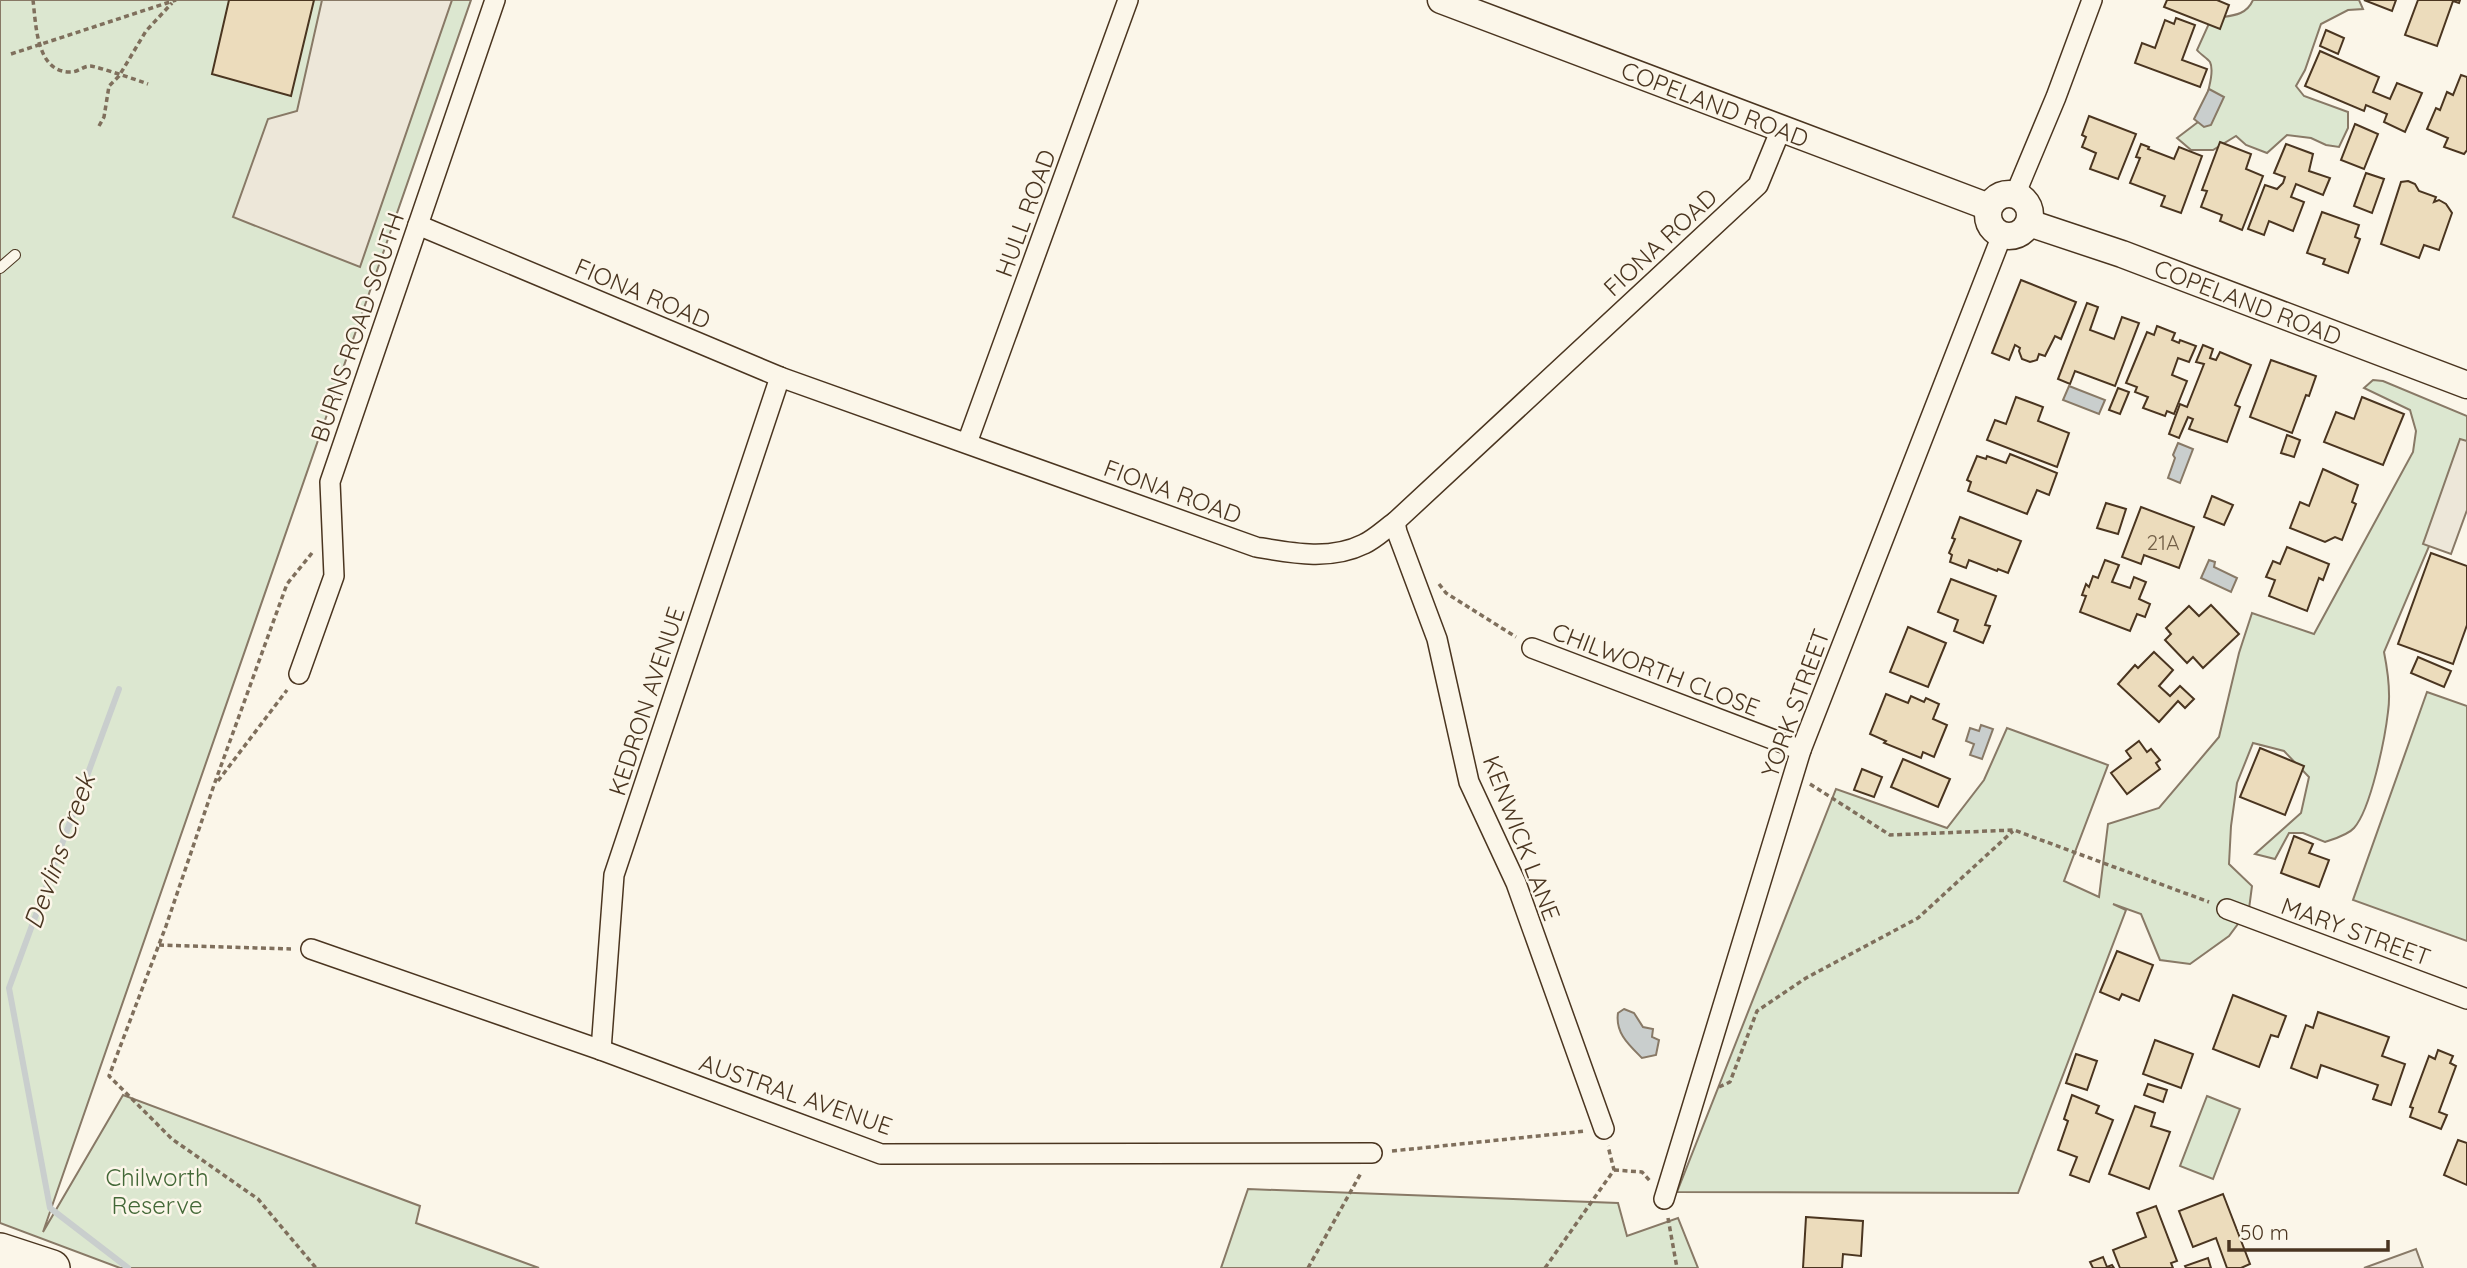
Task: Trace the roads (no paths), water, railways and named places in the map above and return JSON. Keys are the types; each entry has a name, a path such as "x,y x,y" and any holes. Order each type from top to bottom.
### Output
{"highway":[{"path":"0,1251 52,1268"}],"main road":[{"name":"COPELAND ROAD","path":"1441,0 1989,207"},
{"path":"2015,195 2028,206 2029,223 2018,234 2001,235 1989,221 1989,207 2000,196 2015,195"},
{"name":"COPELAND ROAD","path":"2029,223 2122,254 2467,385"}],"street":[{"name":"BURNS ROAD SOUTH","path":"299,674 334,576 330,482 495,0"},
{"name":"HULL ROAD","path":"967,443 1128,0"},
{"path":"2015,195 2056,97 2092,0"},
{"name":"FIONA ROAD","path":"418,225 780,376 1243,542 1293,553 1328,554 1364,544 1395,522 1758,185 1781,129"},
{"name":"YORK STREET","path":"1664,1199 1801,750 2001,235"},
{"name":"KEDRON AVENUE","path":"601,1050 614,875 780,376"},
{"name":"KENWICK LANE","path":"1395,522 1437,639 1469,782 1516,883 1604,1129"},
{"name":"CHILWORTH CLOSE","path":"1532,648 1801,750"},
{"name":"MARY STREET","path":"2227,909 2467,999"},
{"name":"AUSTRAL AVENUE","path":"311,949 601,1050 881,1154 1372,1153"}],"lane":[{"path":"0,268 15,255"}],"waterway":[{"name":"Devlins Creek","path":"119,689 9,988 50,1208 128,1268"}],"park label":[{"name":"Chilworth Reserve","path":"157,1191"}]}
